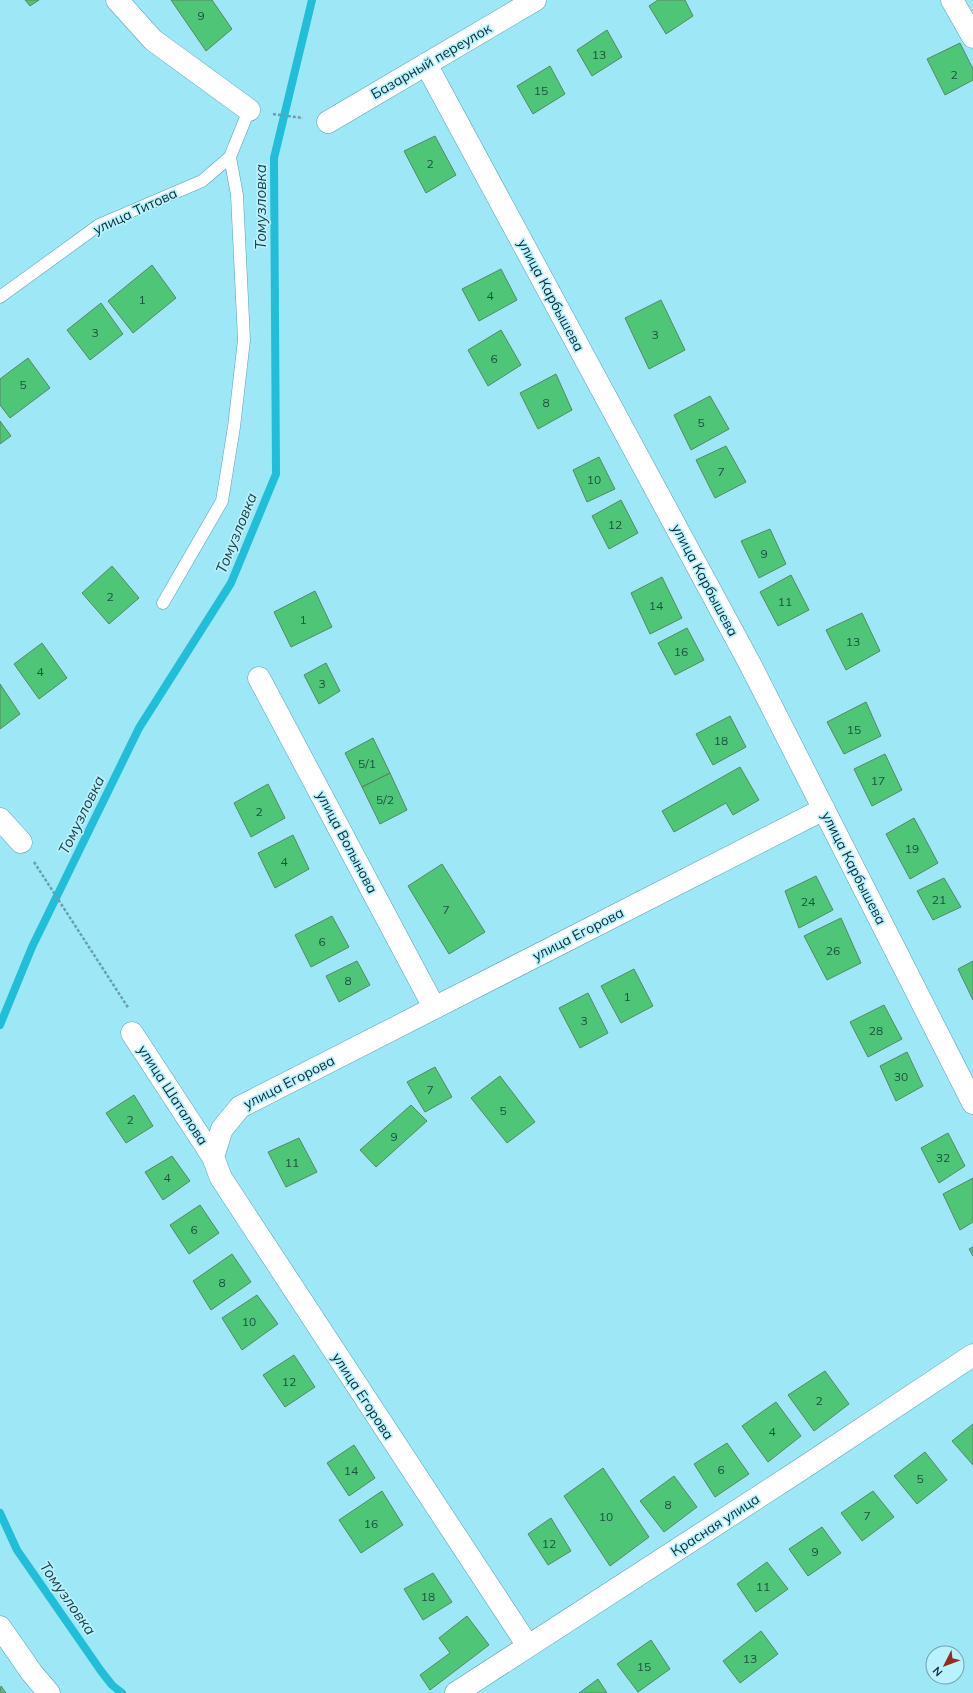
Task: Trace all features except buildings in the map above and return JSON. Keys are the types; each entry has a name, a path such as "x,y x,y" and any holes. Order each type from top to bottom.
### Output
{"street":[{"path":"117,0 153,40 257,112"},
{"name":"Базарный переулок","path":"328,122 535,0"},
{"path":"952,0 973,37"},
{"name":"улица Карбышева","path":"426,64 750,664 973,1103"},
{"name":"улица Волынова","path":"259,678 434,1007"},
{"name":"улица Егорова","path":"528,1646 221,1178 213,1157 222,1129 240,1107 824,809"},
{"path":"0,819 21,842"},
{"name":"улица Шаталова","path":"132,1033 213,1157"},
{"name":"Красная улица","path":"456,1693 973,1356"},
{"path":"0,1627 49,1693"}],"lane":[{"name":"улица Титова","path":"0,297 99,225 202,181 230,158 257,112"},
{"path":"163,603 222,501 233,435 244,340 237,195 230,158"}],"path":[{"path":"257,112 328,122"},
{"path":"21,842 86,942"}],"waterway":[{"name":"Томузловка","path":"0,1025 32,947 139,728 231,583 276,474 274,158 312,0"},
{"name":"Томузловка","path":"0,1513 17,1550 101,1671 112,1685 122,1693"}]}
